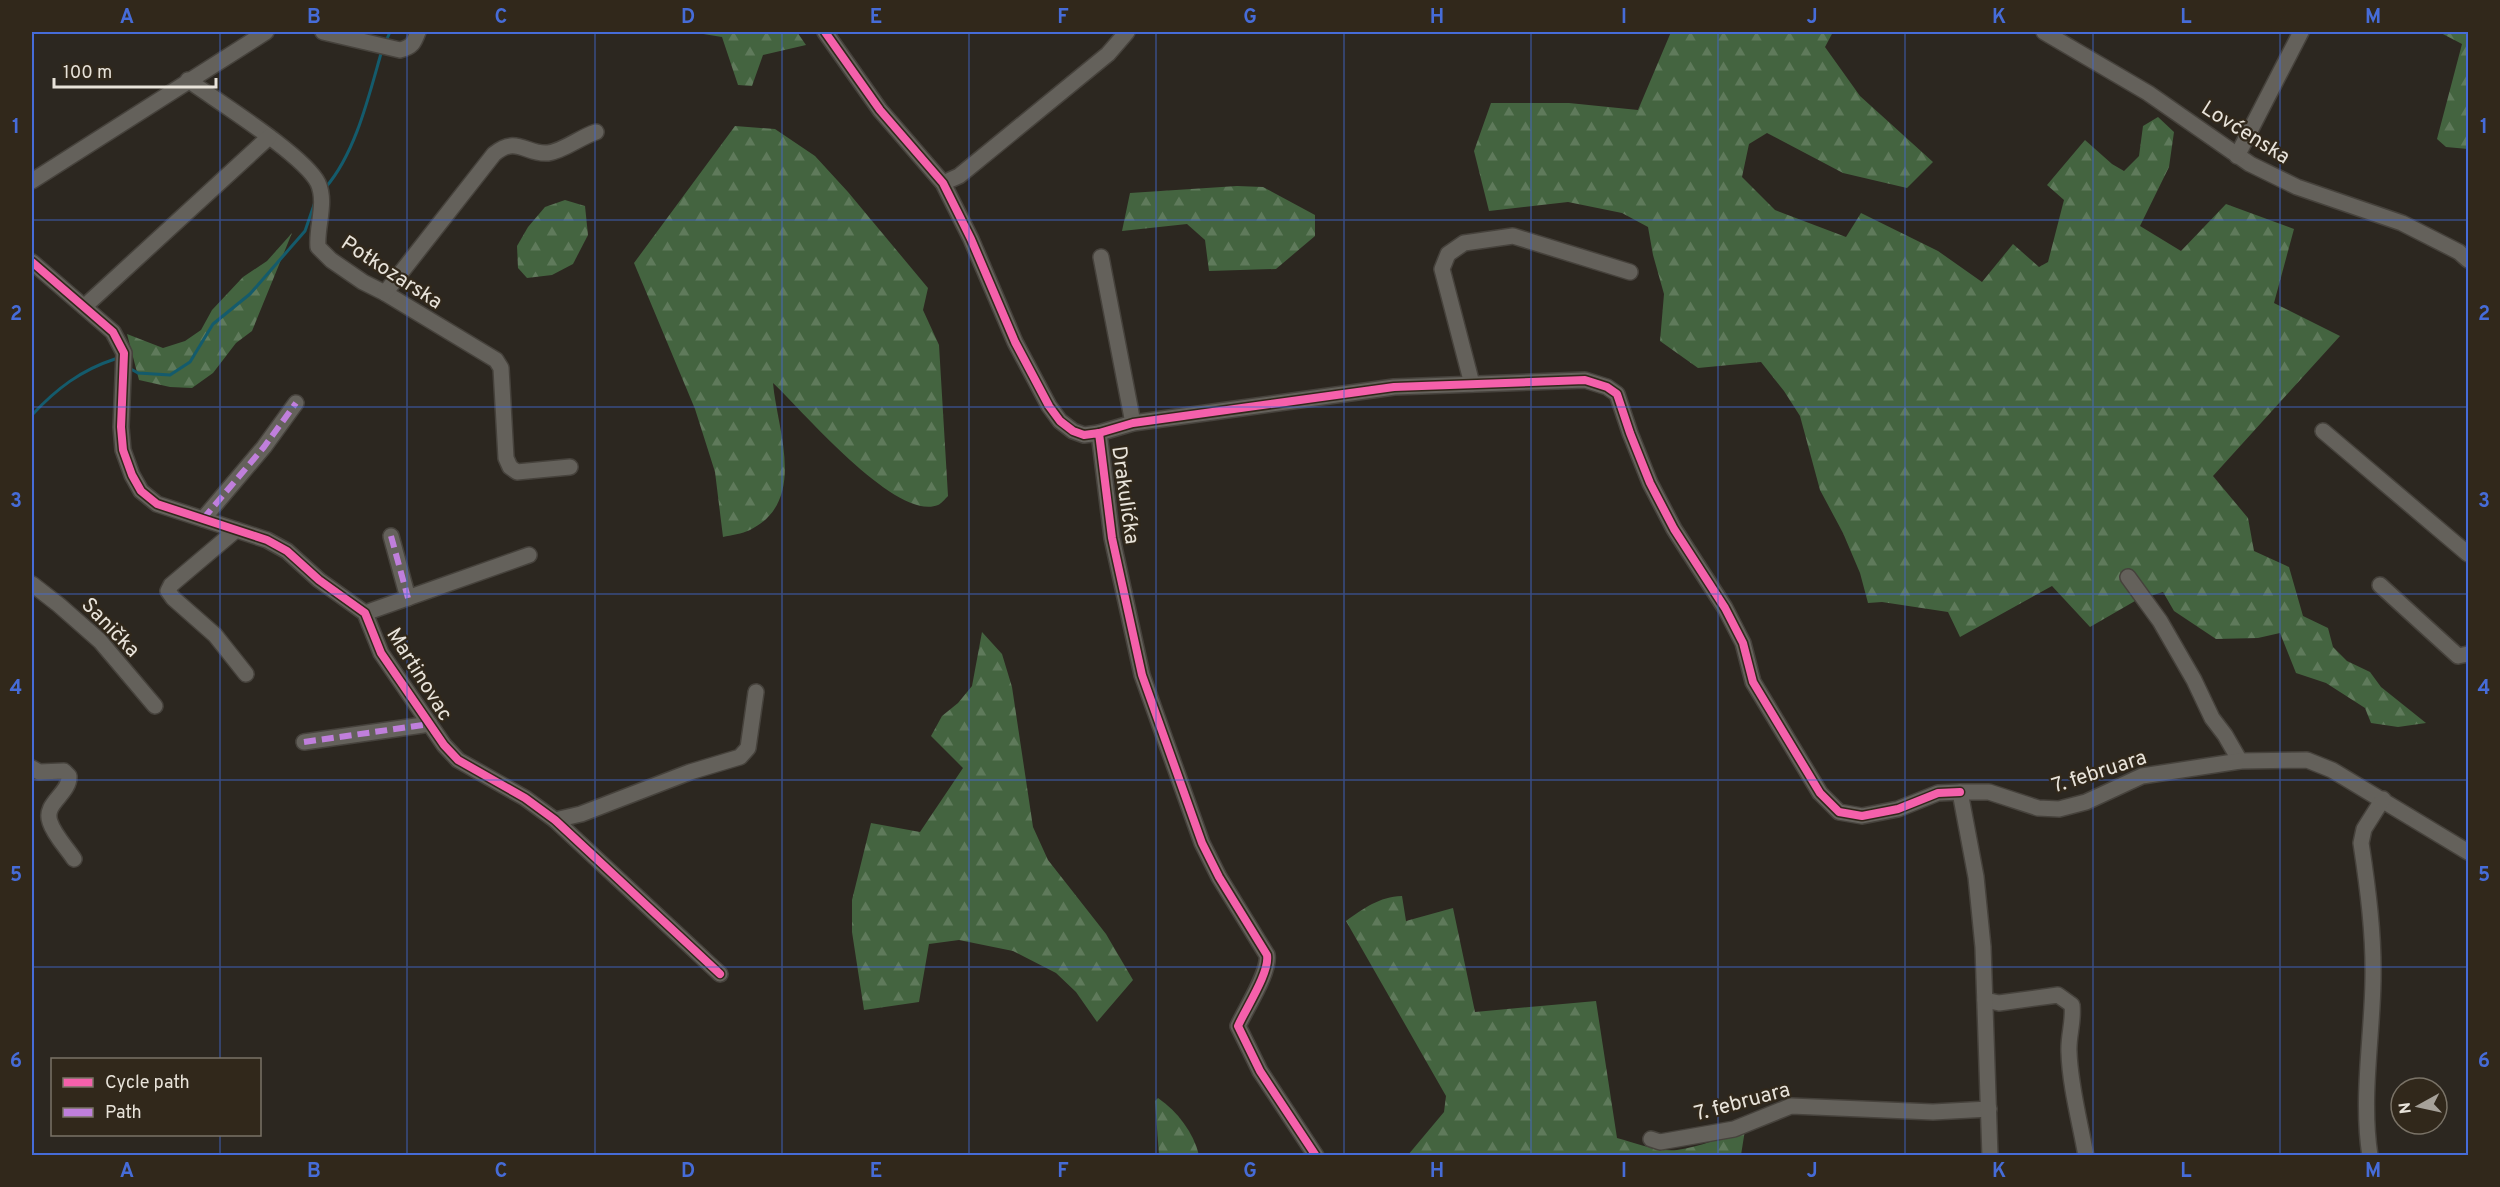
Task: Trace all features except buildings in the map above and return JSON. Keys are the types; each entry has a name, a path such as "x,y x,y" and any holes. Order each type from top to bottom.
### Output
{"street":[{"path":"32,181 266,32"},
{"path":"323,32 386,48 409,48 414,43 418,32"},
{"name":"Drakulićka","path":"825,32 880,110 943,183 1015,342 1049,406 1060,421 1073,431 1084,435 1099,433 1112,538 1142,675 1202,843 1219,877 1267,955 1265,975 1238,1026 1260,1071 1316,1155"},
{"path":"943,183 959,176 1108,54 1127,32"},
{"name":"Lovćenska","path":"2044,32 2148,93 2237,156 2296,187 2402,223 2459,252 2469,260"},
{"path":"2237,156 2301,32"},
{"name":"Potkozarska","path":"188,80 269,137 305,167 318,183 322,202 317,238 318,248 363,282 496,360 501,368 506,458 510,468 517,472 570,467"},
{"path":"385,293 494,154 504,146 515,145 544,153 555,152 596,132"},
{"path":"84,307 269,137"},
{"path":"1472,384 1442,268 1448,254 1464,243 1513,236 1630,272"},
{"path":"1101,257 1133,423"},
{"name":"Martinovac","path":"32,262 113,332 124,353 121,428 123,450 132,475 141,490 157,504 267,540 287,551 319,580 365,613 381,653 458,760 525,798 555,820 720,974"},
{"name":"7. februara","path":"1099,433 1133,423 1394,387 1472,384 1489,386 1585,380 1617,393 1650,483 1674,529 1725,608 1743,643 1753,681 1820,793 1839,812 1862,816 1898,809 1938,793 1960,792 1989,792 2018,803 2059,809 2086,802 2142,776 2240,761 2307,760 2332,770 2469,852"},
{"path":"203,519 264,447 296,403"},
{"path":"2323,431 2469,554"},
{"path":"236,530 171,585 168,591 215,635 246,674"},
{"path":"391,536 408,598"},
{"path":"365,613 529,555"},
{"path":"2128,578 2160,621 2194,680 2212,718 2240,761"},
{"name":"Sanička","path":"32,584 100,641 155,706"},
{"path":"2380,585 2458,656 2469,654"},
{"path":"555,820 581,814 690,772 740,757 748,748 756,692"},
{"path":"304,742 430,724"},
{"path":"32,768 39,772 64,771 69,776 67,788 53,804 49,813 50,822 74,858"},
{"path":"1960,792 1976,877 1983,946 1990,1155"},
{"path":"2370,1155 2367,1136 2367,1099 2373,950 2361,843 2364,829 2383,799"},
{"path":"1985,1000 1999,1003 2058,995 2072,1005 2073,1022 2069,1041 2069,1061 2086,1155"},
{"name":"7. februara","path":"1651,1139 1660,1142 1734,1129 1791,1106 1933,1112 1989,1109"}],"green space":[{"path":"691,32 797,32 806,45 763,55 752,86 738,85 722,37"},
{"path":"1671,32 1833,32 1825,47 1860,96 1933,162 1907,188 1843,173 1767,133 1749,144 1742,177 1775,210 1846,237 1861,213 1938,251 1982,282 2013,244 2039,267 2048,262 2064,200 2047,185 2085,140 2112,164 2124,171 2139,156 2143,126 2158,117 2174,132 2169,167 2140,226 2181,251 2226,204 2294,229 2274,303 2340,336 2213,476 2248,518 2254,551 2289,567 2303,616 2328,628 2333,647 2347,661 2370,672 2381,687 2426,723 2398,727 2371,723 2365,708 2326,683 2296,673 2280,633 2258,638 2216,639 2174,611 2163,592 2135,601 2090,627 2052,586 1960,637 1948,612 1882,602 1868,603 1860,573 1843,533 1820,490 1800,416 1761,362 1698,368 1660,341 1664,294 1648,227 1622,213 1568,202 1489,211 1474,151 1491,103 1569,103 1638,110"},
{"path":"2439,32 2468,32 2468,149 2446,147 2437,139 2462,44"},
{"path":"735,126 775,129 815,156 928,288 923,310 939,345 948,496 938,505 920,506 899,497 875,481 827,438 773,383 785,463 784,483 779,501 768,517 750,530 723,537 715,472 695,409 634,263"},
{"path":"1237,186 1263,187 1315,215 1315,236 1276,269 1209,271 1205,240 1187,224 1122,231 1130,193"},
{"path":"565,200 585,206 588,235 573,264 552,275 527,278 518,268 517,246 528,227 545,207"},
{"path":"292,233 252,331 236,343 213,373 192,388 170,387 139,380 127,334 163,348 185,341 201,330 212,310 243,277 267,261"},
{"path":"982,632 1002,654 1012,687 1033,827 1048,860 1106,934 1133,980 1097,1022 1076,992 1056,973 1013,951 959,940 929,944 919,1002 864,1010 852,932 852,900 871,823 920,832 963,768 931,736 942,716 958,703 972,686"},
{"path":"1402,896 1406,921 1453,908 1475,1012 1596,1001 1617,1138 1654,1148 1677,1150 1745,1130 1741,1155 1408,1155 1444,1112 1446,1096 1346,921 1379,901"},
{"path":"1158,1098 1184,1123 1199,1155 1159,1155 1155,1101"}],"waterway":[{"path":"386,41 390,32"},
{"path":"326,187 346,157 353,140 382,50"},
{"path":"129,368 138,373 170,375 190,362 213,324 250,294 305,231 315,202"},
{"path":"32,415 50,397 80,375 103,363 115,359 119,361"}],"marked path":[{"path":"203,519 264,447 296,403"},
{"path":"391,536 408,598"},
{"path":"304,742 430,724"}],"cycle path":[{"path":"825,32 880,110 943,183 971,239 1015,342 1049,406 1060,421 1073,431 1084,435 1099,433 1112,538 1142,675 1202,843 1219,877 1267,955 1265,971 1238,1026 1260,1071 1316,1156"},
{"path":"32,262 113,332 124,353 121,427 123,450 132,475 141,491 157,504 267,540 287,551 319,580 365,613 381,653 444,745 458,760 525,798 555,820 720,974"},
{"path":"1099,433 1133,423 1394,387 1585,380 1607,387 1617,394 1650,483 1674,529 1725,608 1743,643 1753,682 1820,793 1839,812 1862,816 1898,809 1938,793 1960,792"}]}
